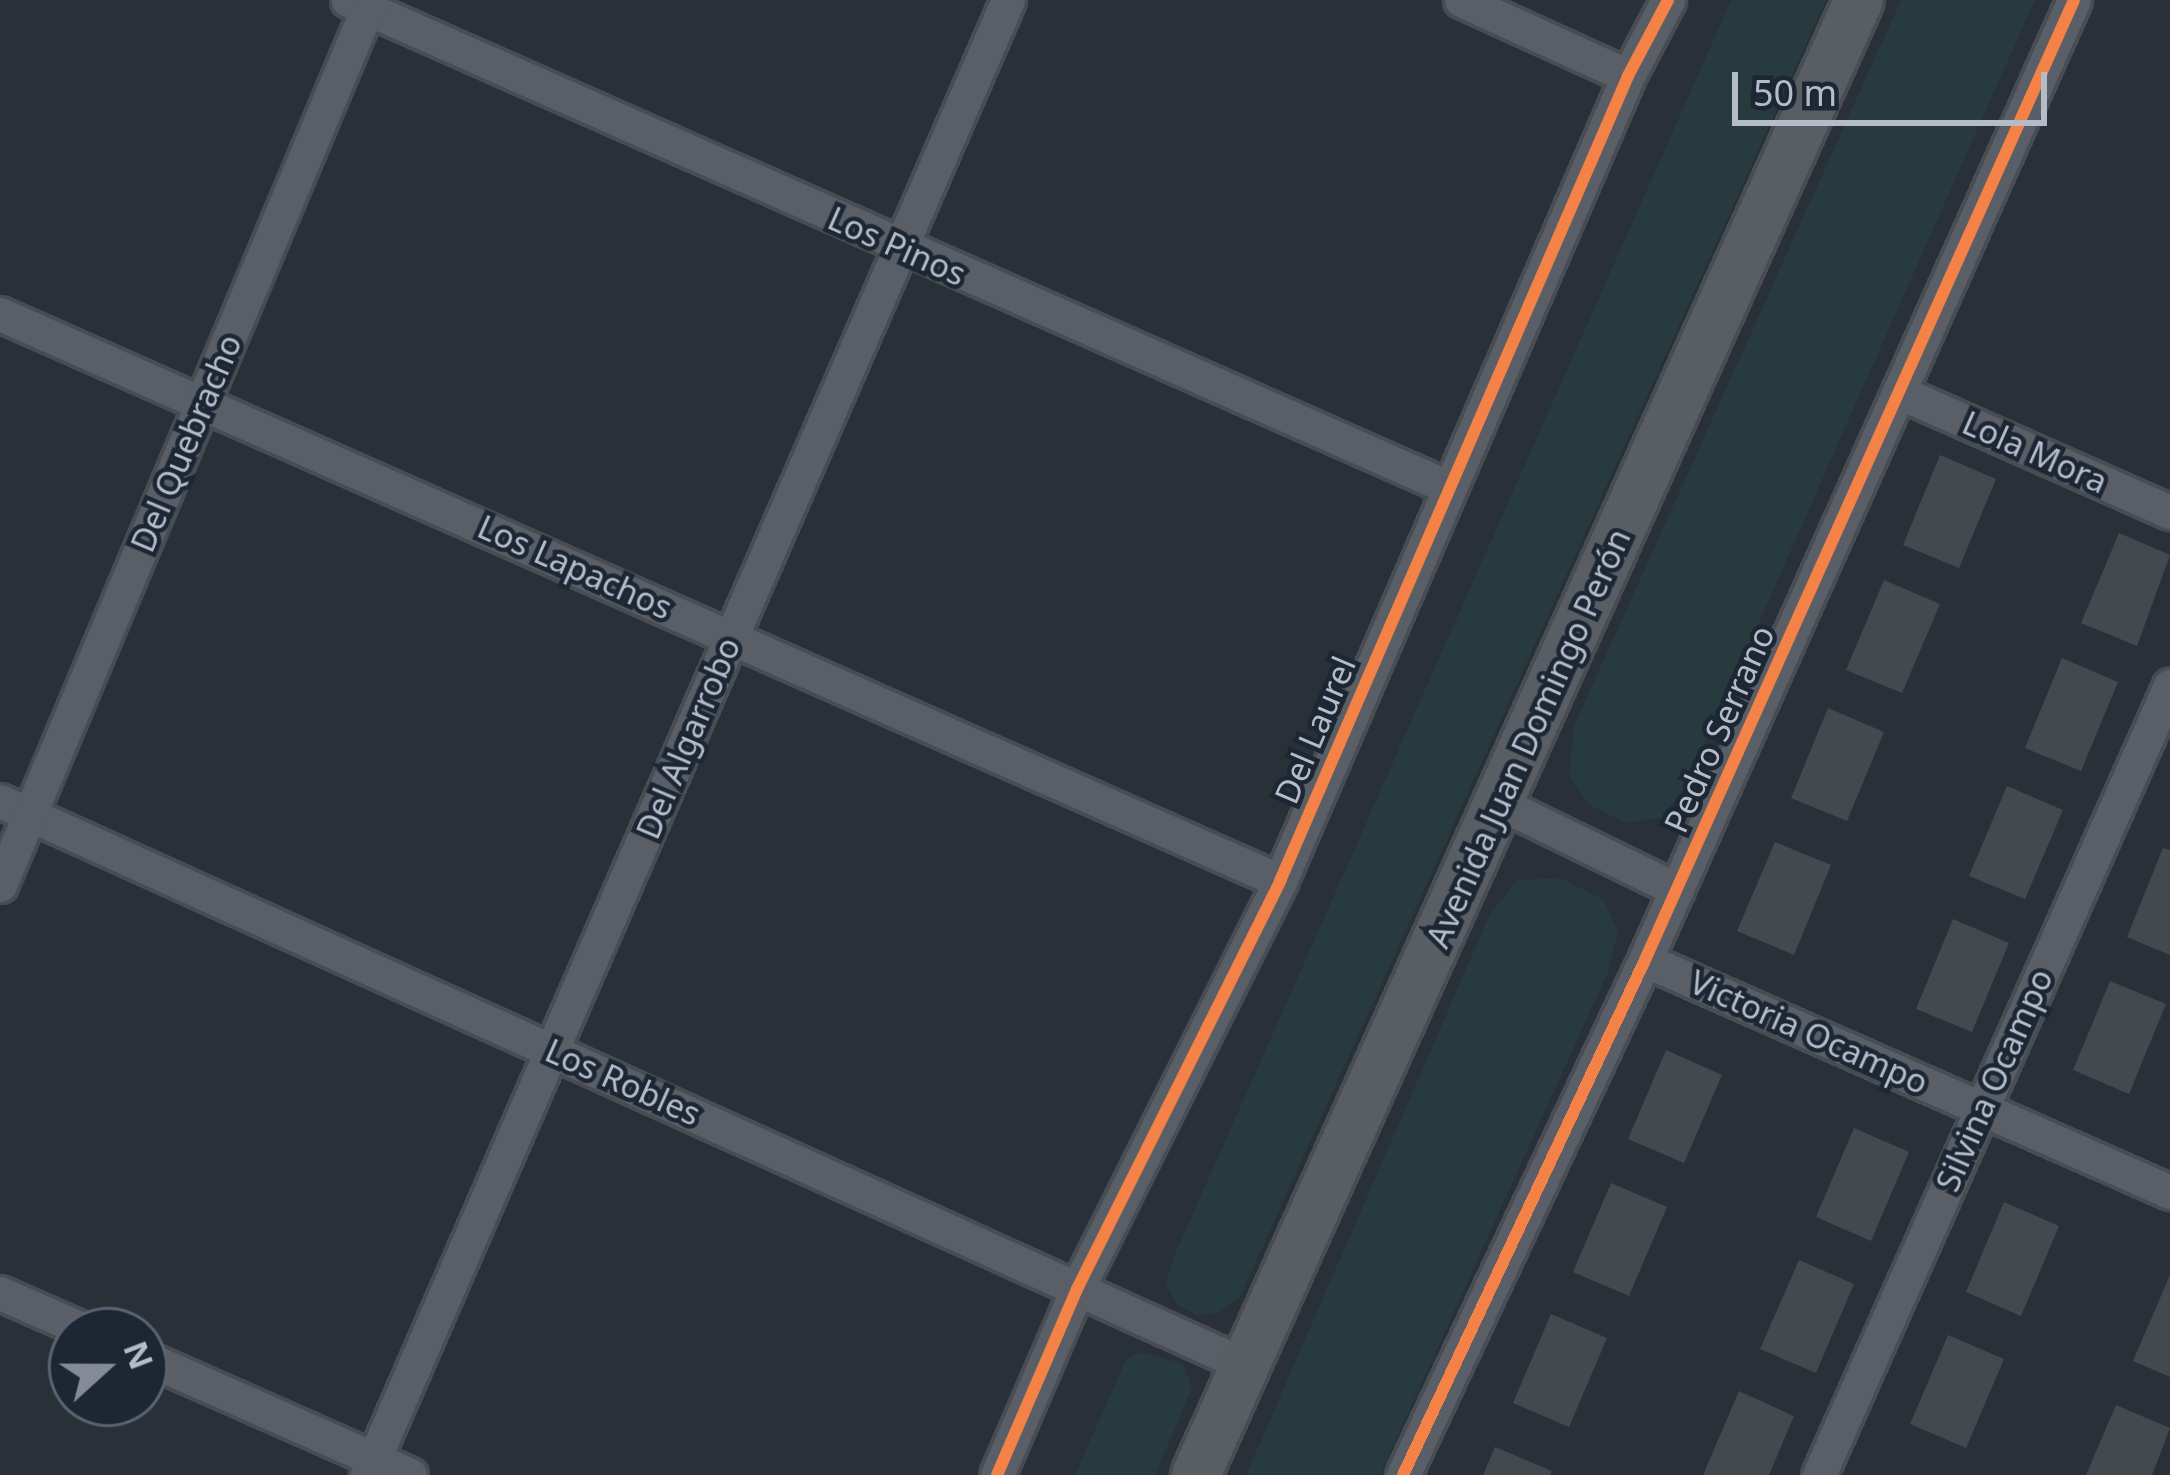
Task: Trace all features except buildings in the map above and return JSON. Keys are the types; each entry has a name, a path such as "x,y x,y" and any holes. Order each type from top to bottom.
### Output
{"main road":[{"name":"Avenida Juan Domingo Perón","path":"1196,1475 1859,0"}],"street":[{"name":"Del Algarrobo","path":"371,1467 1008,0"},
{"path":"1461,0 1628,76"},
{"name":"Del Laurel","path":"997,1475 1077,1289 1280,881 1628,76 1668,0"},
{"name":"Pedro Serrano","path":"1403,1475 1677,890 2074,0"},
{"name":"Los Pinos","path":"362,3 900,248 1448,487"},
{"name":"Del Quebracho","path":"0,885 15,807 202,404 362,3"},
{"name":"Los Lapachos","path":"0,314 1280,881"},
{"name":"Lola Mora","path":"1899,392 2170,512"},
{"name":"Silvina Ocampo","path":"1819,1475 2170,686"},
{"path":"1498,803 1677,890"},
{"name":"Los Robles","path":"15,807 1245,1365"},
{"name":"Victoria Ocampo","path":"1645,960 2170,1192"},
{"path":"0,1293 48,1314"},
{"path":"168,1369 371,1467 410,1475"}],"green space":[{"path":"1731,0 1826,0 1240,1297 1220,1312 1198,1315 1177,1305 1166,1284 1174,1256"},
{"path":"1901,0 2035,0 1688,782 1662,817 1626,823 1589,805 1569,775 1574,726"},
{"path":"1560,878 1604,900 1618,932 1608,972 1380,1475 1246,1475 1490,914 1517,880"},
{"path":"1142,1352 1183,1364 1192,1388 1155,1475 1075,1475 1126,1359"}],"cycle path":[{"path":"997,1475 1077,1289 1280,881 1628,76 1668,0"},
{"path":"1403,1475 1645,960 2074,0"}]}
